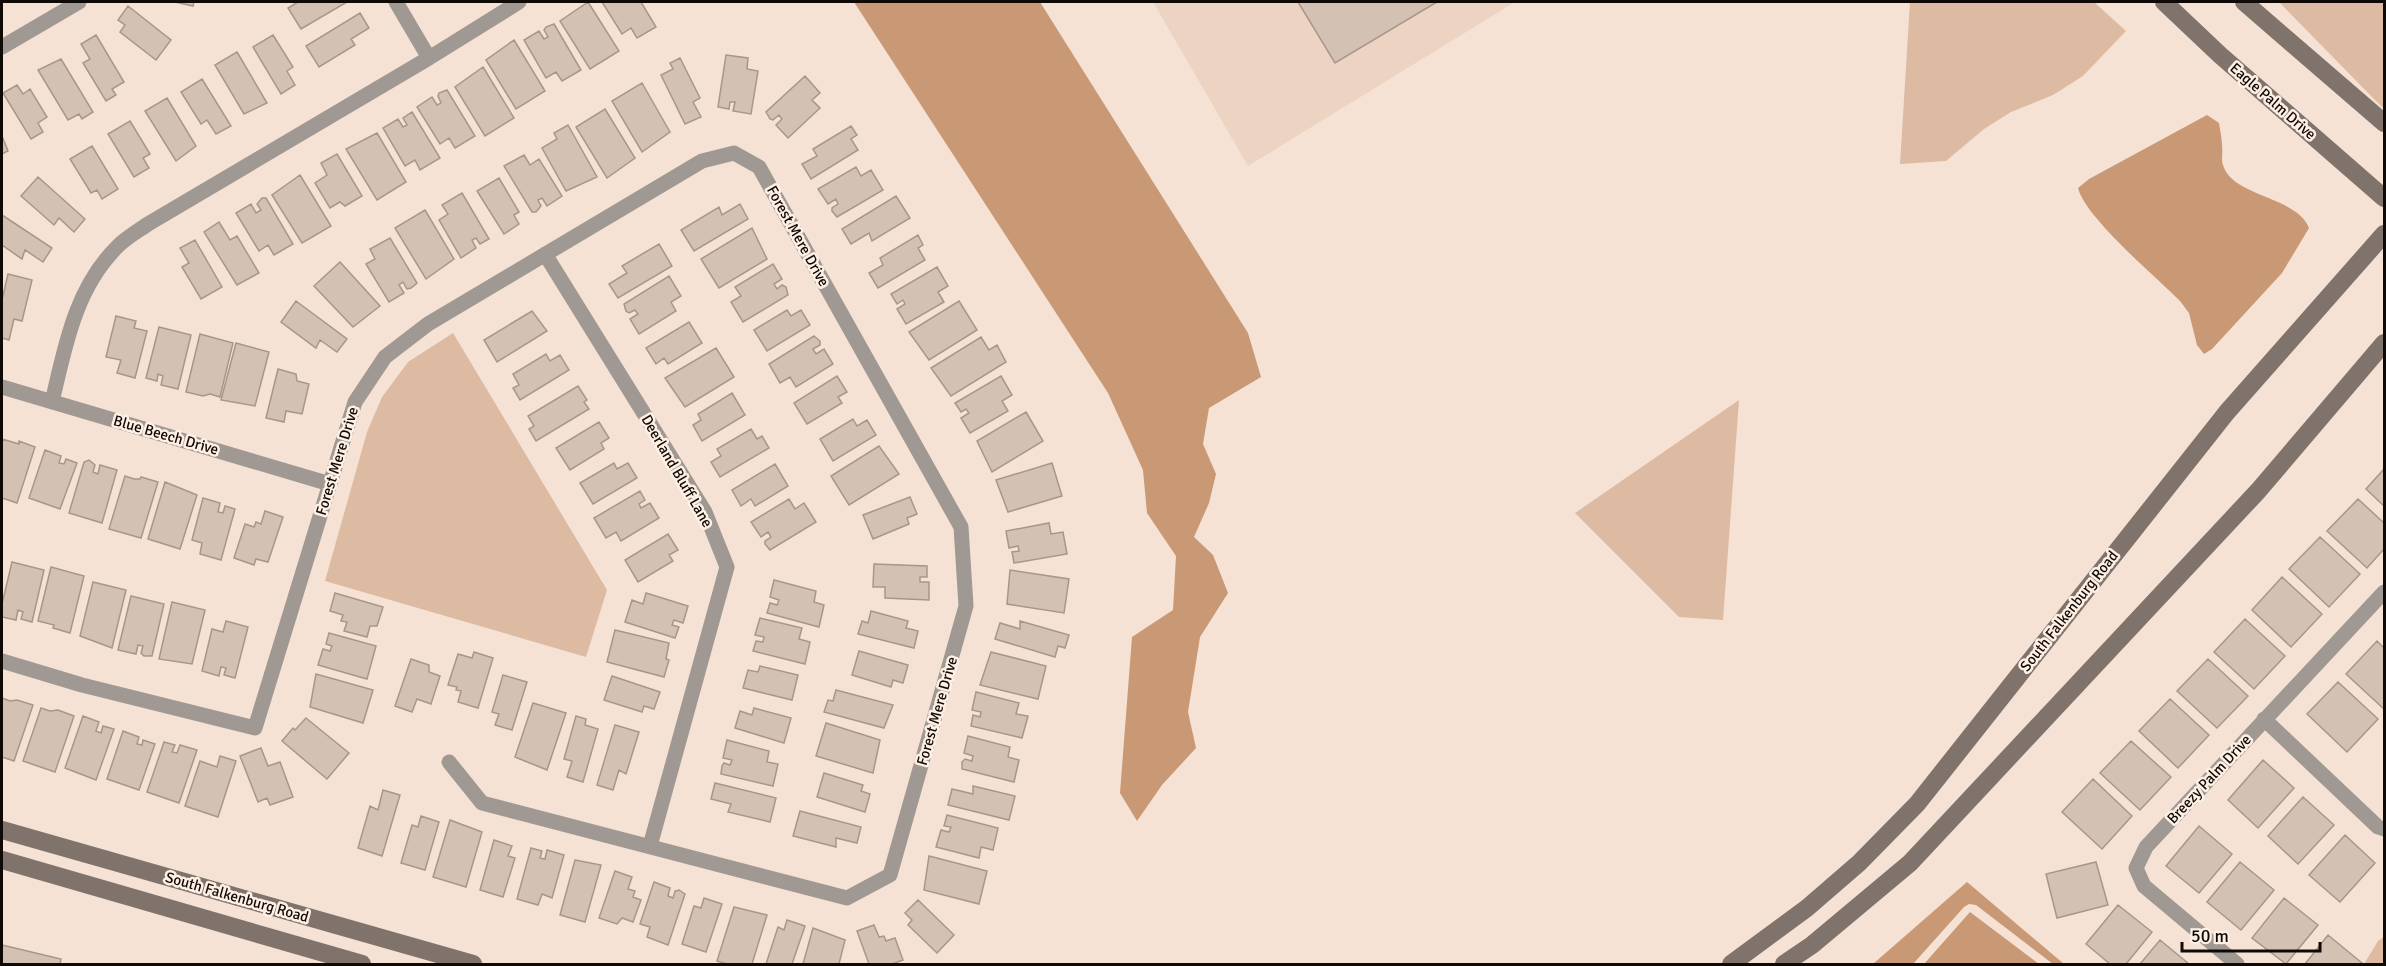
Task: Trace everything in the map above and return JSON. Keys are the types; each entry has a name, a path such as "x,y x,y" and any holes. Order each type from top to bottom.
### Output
{"street":[{"path":"2,47 79,2"},
{"path":"396,2 429,57"},
{"path":"52,402 72,321 94,275 118,245 148,224 519,2"},
{"name":"Eagle Palm Drive","path":"2164,2 2220,55 2385,198"},
{"path":"2244,2 2385,123"},
{"name":"Forest Mere Drive","path":"2,661 82,685 255,728 355,402 385,357 428,324 702,161 734,153 759,167 960,527 966,606 890,875 847,898 482,803 448,762"},
{"name":"South Falkenburg Road","path":"1731,964 1807,908 1858,863 1917,804 2227,412 2385,234"},
{"name":"Deerland Bluff Lane","path":"545,254 705,512 727,567 650,846"},
{"path":"1784,964 1821,937 1910,863 2258,491 2385,343"},
{"name":"Blue Beech Drive","path":"2,387 330,484"},
{"name":"Breezy Palm Drive","path":"2237,964 2144,886 2136,868 2146,847 2385,592"},
{"path":"2265,719 2378,827 2385,829"},
{"name":"South Falkenburg Road","path":"2,830 473,964"},
{"name":"South Falkenburg Road","path":"2,860 362,964"}],"shaded area":[{"path":"854,2 1040,2 1248,333 1261,377 1209,408 1203,444 1216,474 1209,503 1194,537 1213,555 1228,593 1200,637 1188,712 1196,748 1162,785 1137,821 1120,793 1132,637 1173,610 1176,556 1147,513 1143,470 1108,393"},
{"path":"1153,2 1515,2 1248,166"},
{"path":"1910,2 2094,2 2126,31 2083,76 2053,95 2011,112 1984,129 1946,161 1900,164"},
{"path":"2279,2 2384,2 2384,109 2376,101"},
{"path":"2207,115 2219,123 2222,163 2229,176 2251,191 2292,209 2302,217 2309,228 2282,273 2212,349 2204,354 2197,345 2189,313 2180,301 2107,230 2083,200 2078,188 2089,179"},
{"path":"453,333 607,590 586,657 325,581 367,432 382,397 408,362"},
{"path":"1739,400 1723,620 1679,617 1575,513"},
{"path":"1967,882 2064,964 2053,964 1976,905 1969,904 1913,964 1873,964"},
{"path":"1970,912 2039,964 1924,964"},
{"path":"2384,937 2384,964 2364,964 2378,941"}],"building":[{"path":"175,2 194,2 193,6"},
{"path":"298,2 347,2 301,29 288,8"},
{"path":"588,2 619,51 590,69 560,21"},
{"path":"602,2 641,2 656,27 637,38 631,28 622,34"},
{"path":"1298,2 1437,2 1335,63"},
{"path":"128,6 171,40 156,60 120,32 125,25 118,20"},
{"path":"360,13 369,28 351,39 355,45 319,67 306,46"},
{"path":"554,24 581,70 562,81 556,72 546,78 524,40 539,31 544,39 548,37 544,30"},
{"path":"96,35 124,82 112,89 116,95 106,101 83,63 90,59 81,44"},
{"path":"273,35 293,67 287,71 295,85 281,94 253,47"},
{"path":"514,40 545,91 516,109 486,60"},
{"path":"237,52 267,103 244,114 215,65"},
{"path":"726,55 748,58 747,69 758,71 751,114 733,111 735,102 730,102 729,109 718,107"},
{"path":"680,58 700,98 693,102 701,117 685,124 661,75 673,69 670,63"},
{"path":"61,59 93,112 82,119 79,114 68,120 38,70"},
{"path":"483,67 514,118 485,136 455,87"},
{"path":"805,76 820,93 812,100 820,108 788,138 776,125 782,119 779,115 773,120 766,112"},
{"path":"202,79 231,126 216,134 207,120 201,124 181,92"},
{"path":"642,83 670,132 642,152 612,101"},
{"path":"17,85 23,94 30,89 47,117 38,123 43,132 31,139 3,93"},
{"path":"447,90 475,136 455,148 449,138 440,144 417,107 432,97 437,105 441,103 439,93"},
{"path":"167,98 196,146 176,161 145,111"},
{"path":"605,109 635,158 607,178 576,127"},
{"path":"412,112 440,158 420,170 415,160 405,166 383,128 398,119 403,127 407,125 403,118"},
{"path":"130,121 150,154 143,158 149,168 134,177 108,134"},
{"path":"568,125 597,177 566,191 542,148 557,139 554,133"},
{"path":"851,126 857,135 851,139 858,150 811,179 802,164 817,156 813,149"},
{"path":"377,133 406,182 377,200 346,149"},
{"path":"2,136 8,151 2,154"},
{"path":"92,146 118,189 102,199 97,190 91,193 70,159"},
{"path":"337,154 362,196 345,206 340,202 330,208 315,183 327,175 321,163"},
{"path":"524,155 530,165 539,159 562,196 547,206 542,198 538,200 541,206 536,212 532,212 504,166"},
{"path":"856,167 861,176 871,170 883,190 837,217 832,211 832,208 838,204 836,199 828,204 818,189"},
{"path":"300,175 331,226 302,243 272,195"},
{"path":"38,177 85,219 74,232 59,218 54,225 21,196"},
{"path":"499,178 519,212 514,215 519,224 504,234 477,191"},
{"path":"462,193 489,239 480,244 476,238 472,240 476,248 461,258 439,220 448,214 442,205"},
{"path":"896,196 910,218 872,241 869,233 851,244 842,229"},
{"path":"262,198 266,198 293,244 274,255 268,245 259,251 236,213 251,204 256,213 261,210 257,204"},
{"path":"740,204 748,219 694,251 681,230 719,207 722,215"},
{"path":"425,210 454,259 426,279 395,228"},
{"path":"2,215 52,248 43,262 25,250 22,259 2,245"},
{"path":"219,222 230,240 237,236 259,273 237,285 204,232"},
{"path":"752,228 767,259 719,288 701,259"},
{"path":"918,235 923,245 918,248 925,260 878,288 869,273 883,265 880,258"},
{"path":"390,238 417,283 407,289 403,282 399,285 404,293 389,302 366,264 375,259 370,249"},
{"path":"195,240 222,287 201,299 182,267 189,263 180,248"},
{"path":"659,244 672,266 618,298 609,284 627,273 622,266"},
{"path":"340,262 380,306 353,327 314,286"},
{"path":"773,264 782,279 774,284 777,289 782,285 786,287 788,295 743,322 731,302 741,296 735,287"},
{"path":"937,267 948,286 938,292 944,302 906,324 897,309 905,304 903,300 897,304 891,294"},
{"path":"8,274 32,280 22,321 14,319 9,340 2,338 2,300"},
{"path":"669,276 681,296 671,302 676,311 639,334 630,319 638,314 635,310 629,313 626,311 624,304"},
{"path":"296,301 347,339 337,352 320,340 316,348 281,322"},
{"path":"959,301 977,330 929,360 909,332"},
{"path":"787,310 791,316 801,310 810,325 767,351 754,330"},
{"path":"532,311 547,331 497,362 484,340"},
{"path":"116,316 136,321 134,328 147,331 135,378 117,373 121,360 106,357"},
{"path":"689,322 702,343 668,364 664,358 656,364 646,348"},
{"path":"159,327 191,335 178,389 161,385 163,376 158,374 157,381 146,378"},
{"path":"200,334 233,343 220,397 186,392"},
{"path":"814,336 820,341 820,345 813,349 816,354 824,349 833,364 796,387 790,377 780,383 769,364"},
{"path":"981,337 989,350 997,345 1006,362 951,396 931,368"},
{"path":"236,343 269,352 255,406 221,400"},
{"path":"716,348 734,377 685,407 665,378"},
{"path":"546,354 550,361 560,355 569,370 520,400 513,388 519,385 513,374"},
{"path":"278,369 296,374 297,381 309,384 302,414 286,411 284,422 266,418"},
{"path":"837,376 847,392 838,397 842,403 807,424 794,403"},
{"path":"1001,376 1012,395 1002,401 1008,411 970,433 961,418 969,413 966,409 961,412 955,403"},
{"path":"578,386 587,400 584,402 589,409 536,441 529,429 534,426 528,416"},
{"path":"732,393 745,415 702,441 693,425 701,420 698,414"},
{"path":"1026,412 1043,441 992,472 977,441"},
{"path":"853,419 857,426 867,420 876,435 833,461 820,439"},
{"path":"599,422 609,438 601,443 604,449 570,470 556,448"},
{"path":"751,429 757,439 762,436 769,448 720,477 711,462 721,456 717,449"},
{"path":"2,439 19,444 19,441 35,447 17,503 2,498"},
{"path":"879,446 899,474 849,505 831,476"},
{"path":"45,450 61,456 59,463 64,464 66,459 77,463 60,509 29,498"},
{"path":"89,460 95,465 93,472 98,474 100,465 117,470 102,523 69,513 84,462"},
{"path":"614,463 617,469 628,463 637,478 593,504 580,483"},
{"path":"1052,463 1062,496 1008,512 996,480"},
{"path":"775,464 788,486 755,506 751,499 741,506 732,490"},
{"path":"2384,469 2384,506 2366,489"},
{"path":"125,476 134,479 141,477 158,482 141,538 109,529"},
{"path":"165,482 197,495 180,549 148,539"},
{"path":"640,491 645,500 639,504 641,508 650,503 659,518 621,541 616,532 606,538 594,518"},
{"path":"910,497 917,514 907,518 909,524 873,539 863,515"},
{"path":"203,498 220,503 218,512 223,513 225,506 235,509 221,560 200,554 202,543 192,540"},
{"path":"789,499 795,509 804,503 816,522 770,550 765,544 765,541 771,537 768,532 761,537 751,522"},
{"path":"2358,499 2384,523 2384,549 2367,568 2327,531"},
{"path":"265,511 283,517 268,562 256,559 254,565 234,558 245,524 254,527 256,522 261,524"},
{"path":"1049,523 1051,534 1063,532 1067,554 1014,563 1012,552 1019,551 1018,546 1009,548 1006,531"},
{"path":"668,534 678,550 669,555 673,561 638,582 625,560"},
{"path":"2320,537 2360,574 2329,607 2289,569"},
{"path":"12,562 44,570 32,622 21,619 23,612 18,610 16,620 2,617 2,604"},
{"path":"874,564 927,566 927,577 920,577 920,582 929,582 929,600 885,598 885,587 873,587"},
{"path":"51,567 84,576 70,633 53,628 54,625 38,621"},
{"path":"1010,570 1069,579 1064,613 1007,604"},
{"path":"2282,577 2322,614 2291,647 2252,610"},
{"path":"774,580 816,591 814,602 824,605 819,627 767,613 770,603 777,605 779,600 770,597"},
{"path":"93,582 126,590 112,648 80,636"},
{"path":"335,593 383,607 377,626 370,626 367,637 344,631 347,622 341,621 343,615 330,611"},
{"path":"646,593 688,606 683,623 674,620 672,625 679,627 675,638 625,622 632,600 643,604"},
{"path":"131,596 164,604 152,656 144,656 141,653 143,646 138,645 136,654 118,650"},
{"path":"172,602 205,610 192,664 159,659"},
{"path":"871,611 908,621 906,628 918,631 914,648 858,634 862,621 868,623"},
{"path":"760,618 802,628 799,639 810,642 805,664 753,651 756,641 763,642 764,637 755,635"},
{"path":"2245,619 2285,656 2254,689 2214,652"},
{"path":"226,621 248,627 235,678 224,675 226,668 221,667 219,676 202,671 212,629 223,632"},
{"path":"1020,621 1069,635 1065,648 1058,646 1055,657 995,639 1000,623 1020,629"},
{"path":"615,630 669,643 666,659 669,660 664,677 607,662"},
{"path":"329,633 376,646 367,679 318,665 323,649 330,651 332,646 326,644"},
{"path":"2377,641 2384,648 2384,709 2346,674"},
{"path":"859,651 908,665 903,683 893,680 891,687 852,675"},
{"path":"474,652 493,658 478,708 458,702 461,691 456,690 457,687 448,685 458,654 472,658"},
{"path":"991,652 1046,666 1038,699 980,685"},
{"path":"411,659 429,665 429,672 440,676 431,704 417,699 412,712 395,706"},
{"path":"2208,659 2248,696 2217,728 2177,691"},
{"path":"760,666 798,675 792,700 743,688 748,670 758,672"},
{"path":"316,674 373,690 363,723 310,707"},
{"path":"503,675 527,682 512,730 495,725 499,714 492,712"},
{"path":"612,676 660,692 654,709 644,706 642,712 604,700"},
{"path":"2338,682 2378,719 2347,752 2307,714"},
{"path":"836,690 893,705 884,728 824,712 828,700 833,701"},
{"path":"976,692 1019,703 1016,714 1028,716 1022,738 971,726 973,715 980,717 981,712 972,710"},
{"path":"2,698 33,705 14,761 2,757"},
{"path":"2170,699 2209,735 2178,768 2139,731"},
{"path":"533,703 566,713 547,770 515,757"},
{"path":"41,708 50,711 58,710 74,716 55,772 23,761"},
{"path":"754,708 791,718 784,743 735,728 740,711 752,715"},
{"path":"83,716 99,722 96,731 101,733 103,726 114,729 96,780 65,768"},
{"path":"576,716 586,719 585,725 598,729 583,782 567,777 572,761 564,759"},
{"path":"306,718 349,753 327,779 282,741"},
{"path":"826,723 880,740 873,773 816,756"},
{"path":"615,725 639,732 626,774 619,770 613,790 597,785"},
{"path":"123,731 139,737 137,744 142,745 143,740 155,744 139,790 107,779"},
{"path":"968,736 1010,747 1008,757 1019,760 1014,782 962,769 962,762 965,759 972,761 973,756 964,753"},
{"path":"727,740 769,751 767,762 778,764 773,786 721,774 724,763 730,765 732,760 723,758"},
{"path":"2131,741 2171,777 2140,810 2100,773"},
{"path":"164,742 175,745 172,752 177,753 180,745 197,750 179,803 147,792"},
{"path":"261,748 268,766 280,762 293,797 270,805 267,798 258,802 240,756"},
{"path":"220,756 236,761 218,817 185,806 200,761 217,767"},
{"path":"2263,760 2294,788 2258,828 2228,800"},
{"path":"824,773 863,785 861,791 870,794 865,812 817,797"},
{"path":"2093,779 2132,816 2102,849 2062,812"},
{"path":"715,783 776,798 770,822 728,812 731,804 711,799"},
{"path":"973,786 1015,796 1009,820 948,805 952,789 973,794"},
{"path":"383,790 400,795 382,856 358,848 370,806 378,810"},
{"path":"2303,797 2334,825 2298,864 2268,836"},
{"path":"800,811 861,827 857,843 836,838 836,847 793,836"},
{"path":"947,815 998,828 993,850 981,847 979,858 936,847 941,830 949,832 951,827 944,826"},
{"path":"421,816 439,822 425,870 401,863 412,825 418,827"},
{"path":"450,820 482,832 466,887 433,877"},
{"path":"2199,826 2232,854 2199,893 2166,866"},
{"path":"2345,835 2375,863 2340,902 2309,875"},
{"path":"494,840 512,846 508,856 515,858 503,897 480,890"},
{"path":"531,848 542,851 540,858 545,859 547,850 564,855 552,898 542,894 538,905 517,899"},
{"path":"929,856 987,871 979,904 924,890"},
{"path":"575,860 601,865 585,922 560,915"},
{"path":"2096,862 2108,905 2057,918 2046,874"},
{"path":"2240,862 2274,890 2241,930 2207,902"},
{"path":"615,871 632,877 628,889 635,891 633,897 641,900 633,922 622,918 617,924 599,918"},
{"path":"654,882 670,888 668,896 673,898 675,891 679,890 685,894 668,945 647,937 650,927 640,924"},
{"path":"704,898 722,904 706,952 682,944 694,906 701,908"},
{"path":"2284,898 2318,925 2286,964 2252,938"},
{"path":"918,900 954,935 937,953 908,925 912,920 905,913"},
{"path":"2118,905 2152,932 2126,964 2110,964 2086,944"},
{"path":"734,907 767,915 752,964 727,964 717,961"},
{"path":"787,920 805,926 792,964 766,964 778,927 784,930"},
{"path":"874,925 879,937 884,936 886,941 895,938 903,960 892,964 869,964 857,931"},
{"path":"813,928 845,940 839,964 803,964"},
{"path":"2328,935 2362,963 2305,964"},
{"path":"2160,940 2189,964 2140,964"},
{"path":"2,945 61,959 60,964 2,964"}]}
